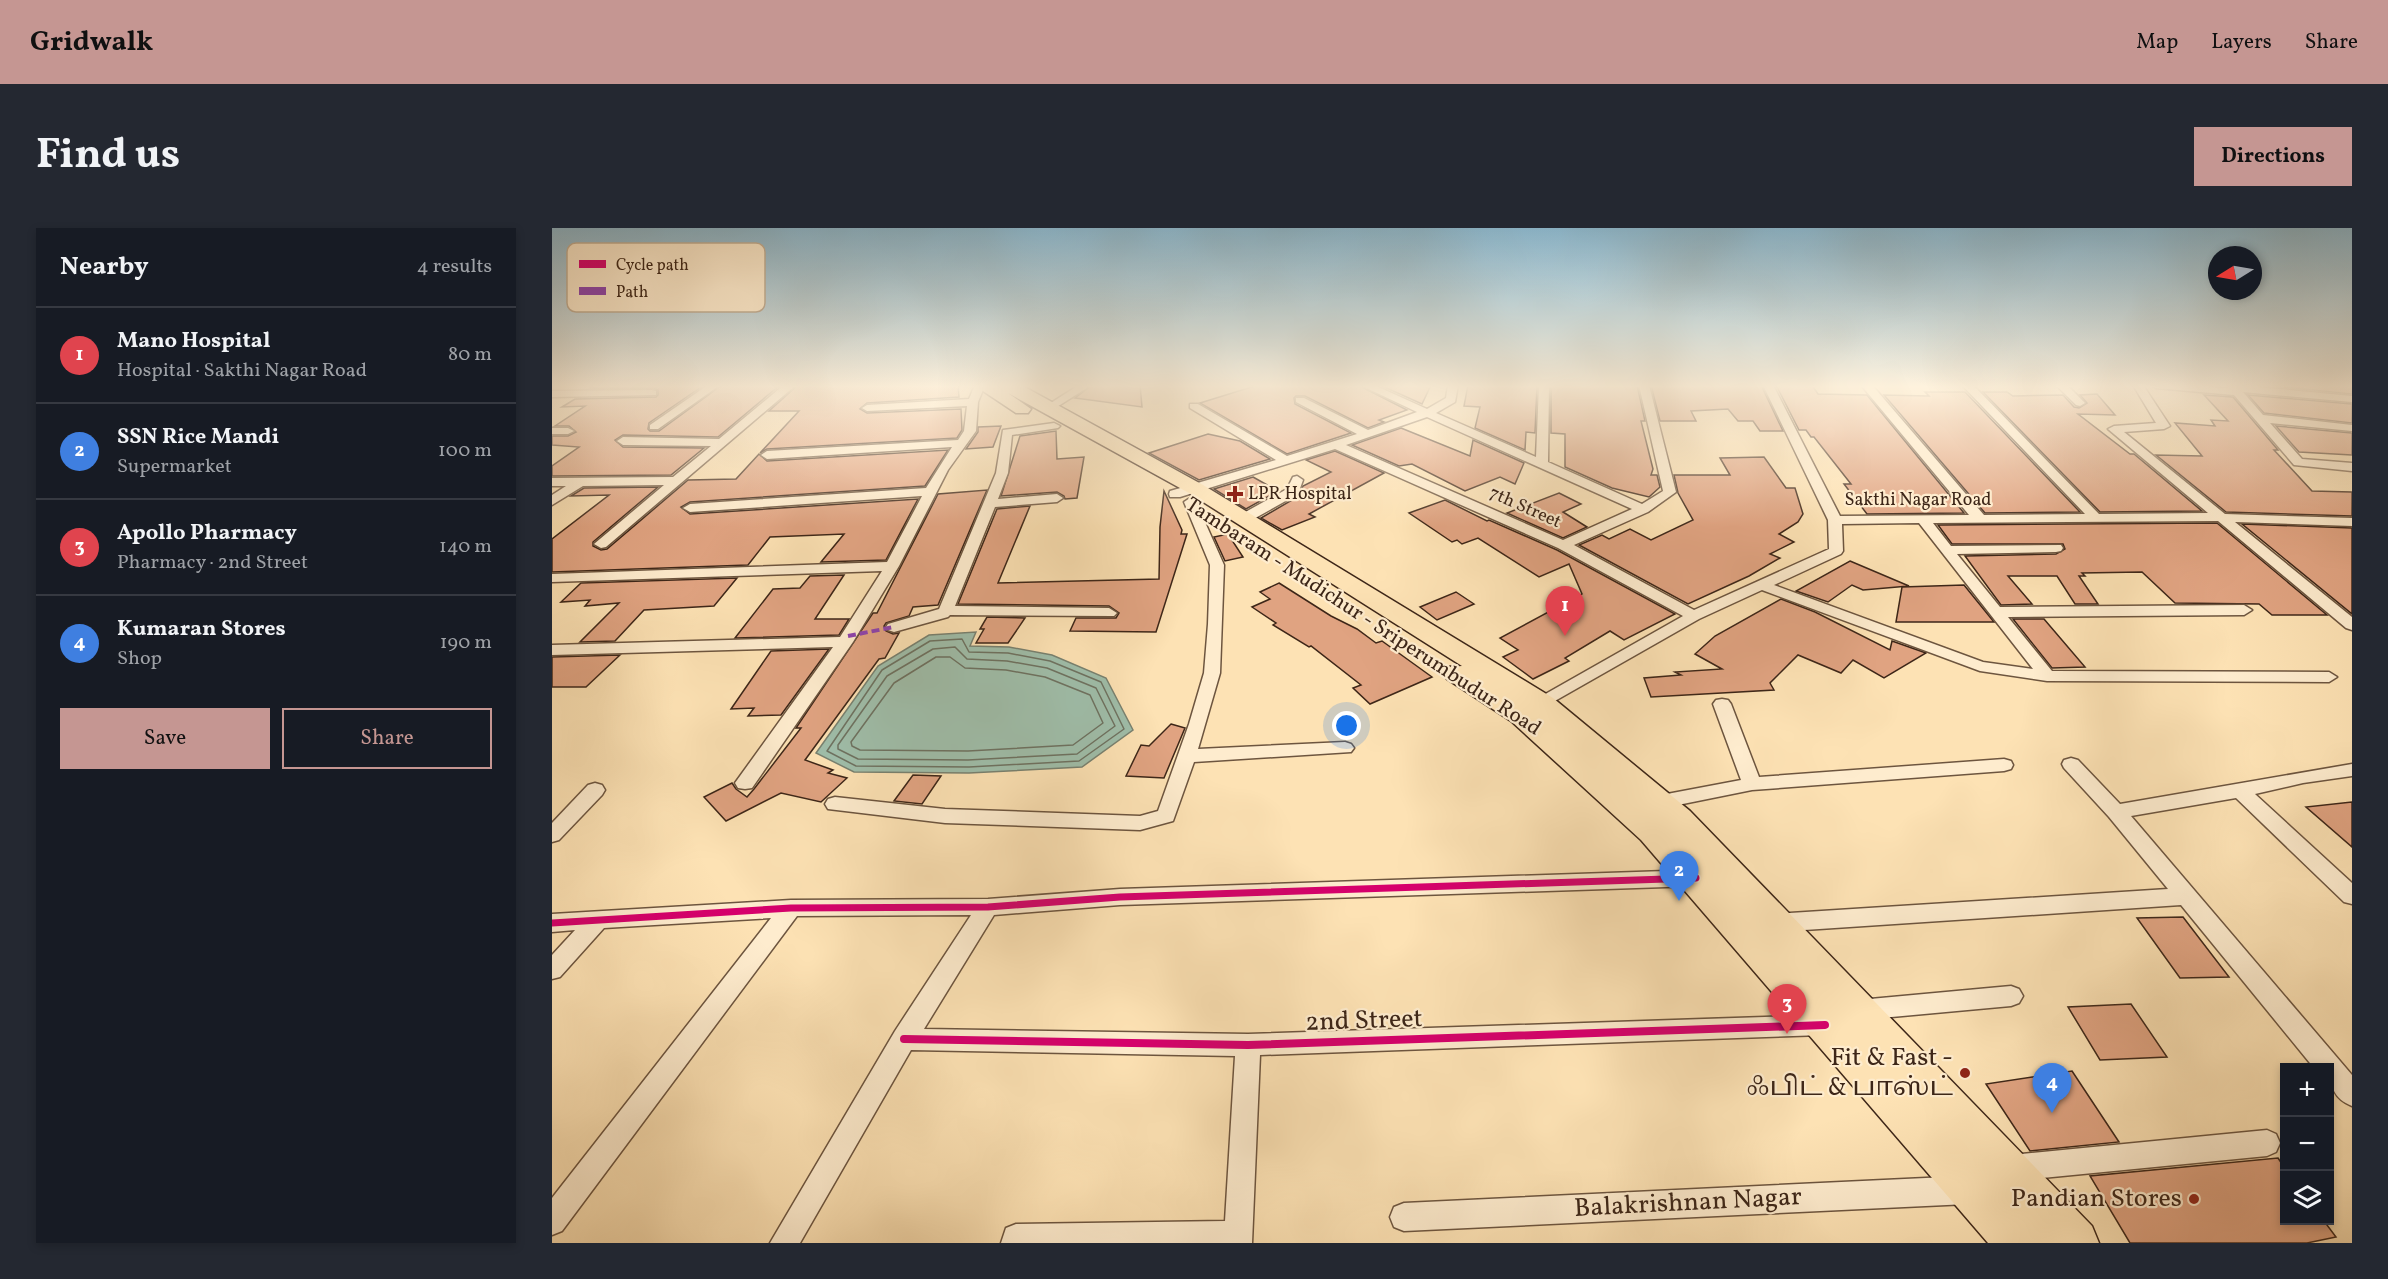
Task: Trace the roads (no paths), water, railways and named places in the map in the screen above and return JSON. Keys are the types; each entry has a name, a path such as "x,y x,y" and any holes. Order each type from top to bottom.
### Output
{"main road":[{"name":"Tambaram - Mudichur - Sriperumbudur Road","path":"1078,432 1187,495 1532,709 1575,761 1653,832 1696,878 2020,1243"},
{"name":"Tambaram - Mudichur - Sriperumbudur Road","path":"1187,495 1245,519 1532,709 1658,802 1710,851 2075,1243"}],"street":[{"path":"601,544 735,432"},
{"path":"745,783 844,642 892,566 942,470 969,432"},
{"path":"894,627 943,614 946,610 1002,473 1007,432"},
{"path":"1238,432 1285,460"},
{"path":"835,804 945,816 1150,822 1166,816 1188,756 1212,673 1217,565 1187,495 1372,432"},
{"path":"1474,432 1643,509"},
{"path":"1542,463 1543,432"},
{"path":"1563,545 1643,509 1671,492 1656,432"},
{"path":"1791,432 1834,520"},
{"path":"1906,432 1980,519"},
{"path":"2013,432 2096,518"},
{"path":"2118,432 2352,625"},
{"path":"2272,432 2298,462 2352,467"},
{"path":"623,441 722,443"},
{"path":"767,455 962,443"},
{"name":"7th Street","path":"1336,445 1563,545 1694,616"},
{"path":"1245,519 1293,491 1297,480"},
{"path":"552,482 676,481"},
{"path":"552,501 580,482"},
{"path":"690,508 931,492"},
{"path":"991,503 1057,498"},
{"name":"Sakthi Nagar Road","path":"1532,709 1694,616 1836,550 1834,520 2223,518 2352,522"},
{"path":"1923,520 2047,676"},
{"path":"1946,550 2056,548"},
{"path":"552,578 892,566"},
{"path":"1761,585 1980,666 2047,676 2329,677"},
{"path":"1995,612 2244,609"},
{"path":"946,610 1109,613"},
{"path":"552,650 844,642"},
{"path":"1722,704 1752,784"},
{"path":"1188,756 1345,748"},
{"path":"2071,764 2116,812 2352,1094"},
{"path":"1658,802 1752,784 2004,765"},
{"path":"2116,812 2352,770"},
{"path":"552,835 595,790"},
{"path":"2240,791 2352,896"},
{"path":"552,923 791,908 988,907 1120,897 1696,878"},
{"path":"1776,923 2187,896"},
{"path":"784,1243 904,1039 988,907"},
{"path":"552,1221 791,908"},
{"path":"552,970 597,921"},
{"path":"1857,1010 2011,996"},
{"name":"2nd Street","path":"904,1039 1248,1045 1825,1025"},
{"path":"1015,1243 1016,1238 1238,1239 1248,1045"},
{"path":"2006,1169 2267,1143"},
{"name":"Balakrishnan Nagar","path":"1404,1217 1973,1189"}],"water":[{"path":"976,632 970,646 1009,647 1052,655 1106,678 1133,730 1082,767 969,773 854,772 816,753 878,666 929,635"}],"place":[{"name":"LPR Hospital","path":"1235,494"},
{"name":"Mano Hospital","path":"1565,636"},
{"name":"SSN Rice Mandi","path":"1679,901"},
{"name":"Apollo Pharmacy","path":"1787,1034"},
{"name":"Fit & Fast - ஃபிட் & பாஸ்ட்","path":"1965,1073"},
{"name":"Kumaran Stores","path":"2052,1113"},
{"name":"Pandian Stores","path":"2194,1199"}]}
